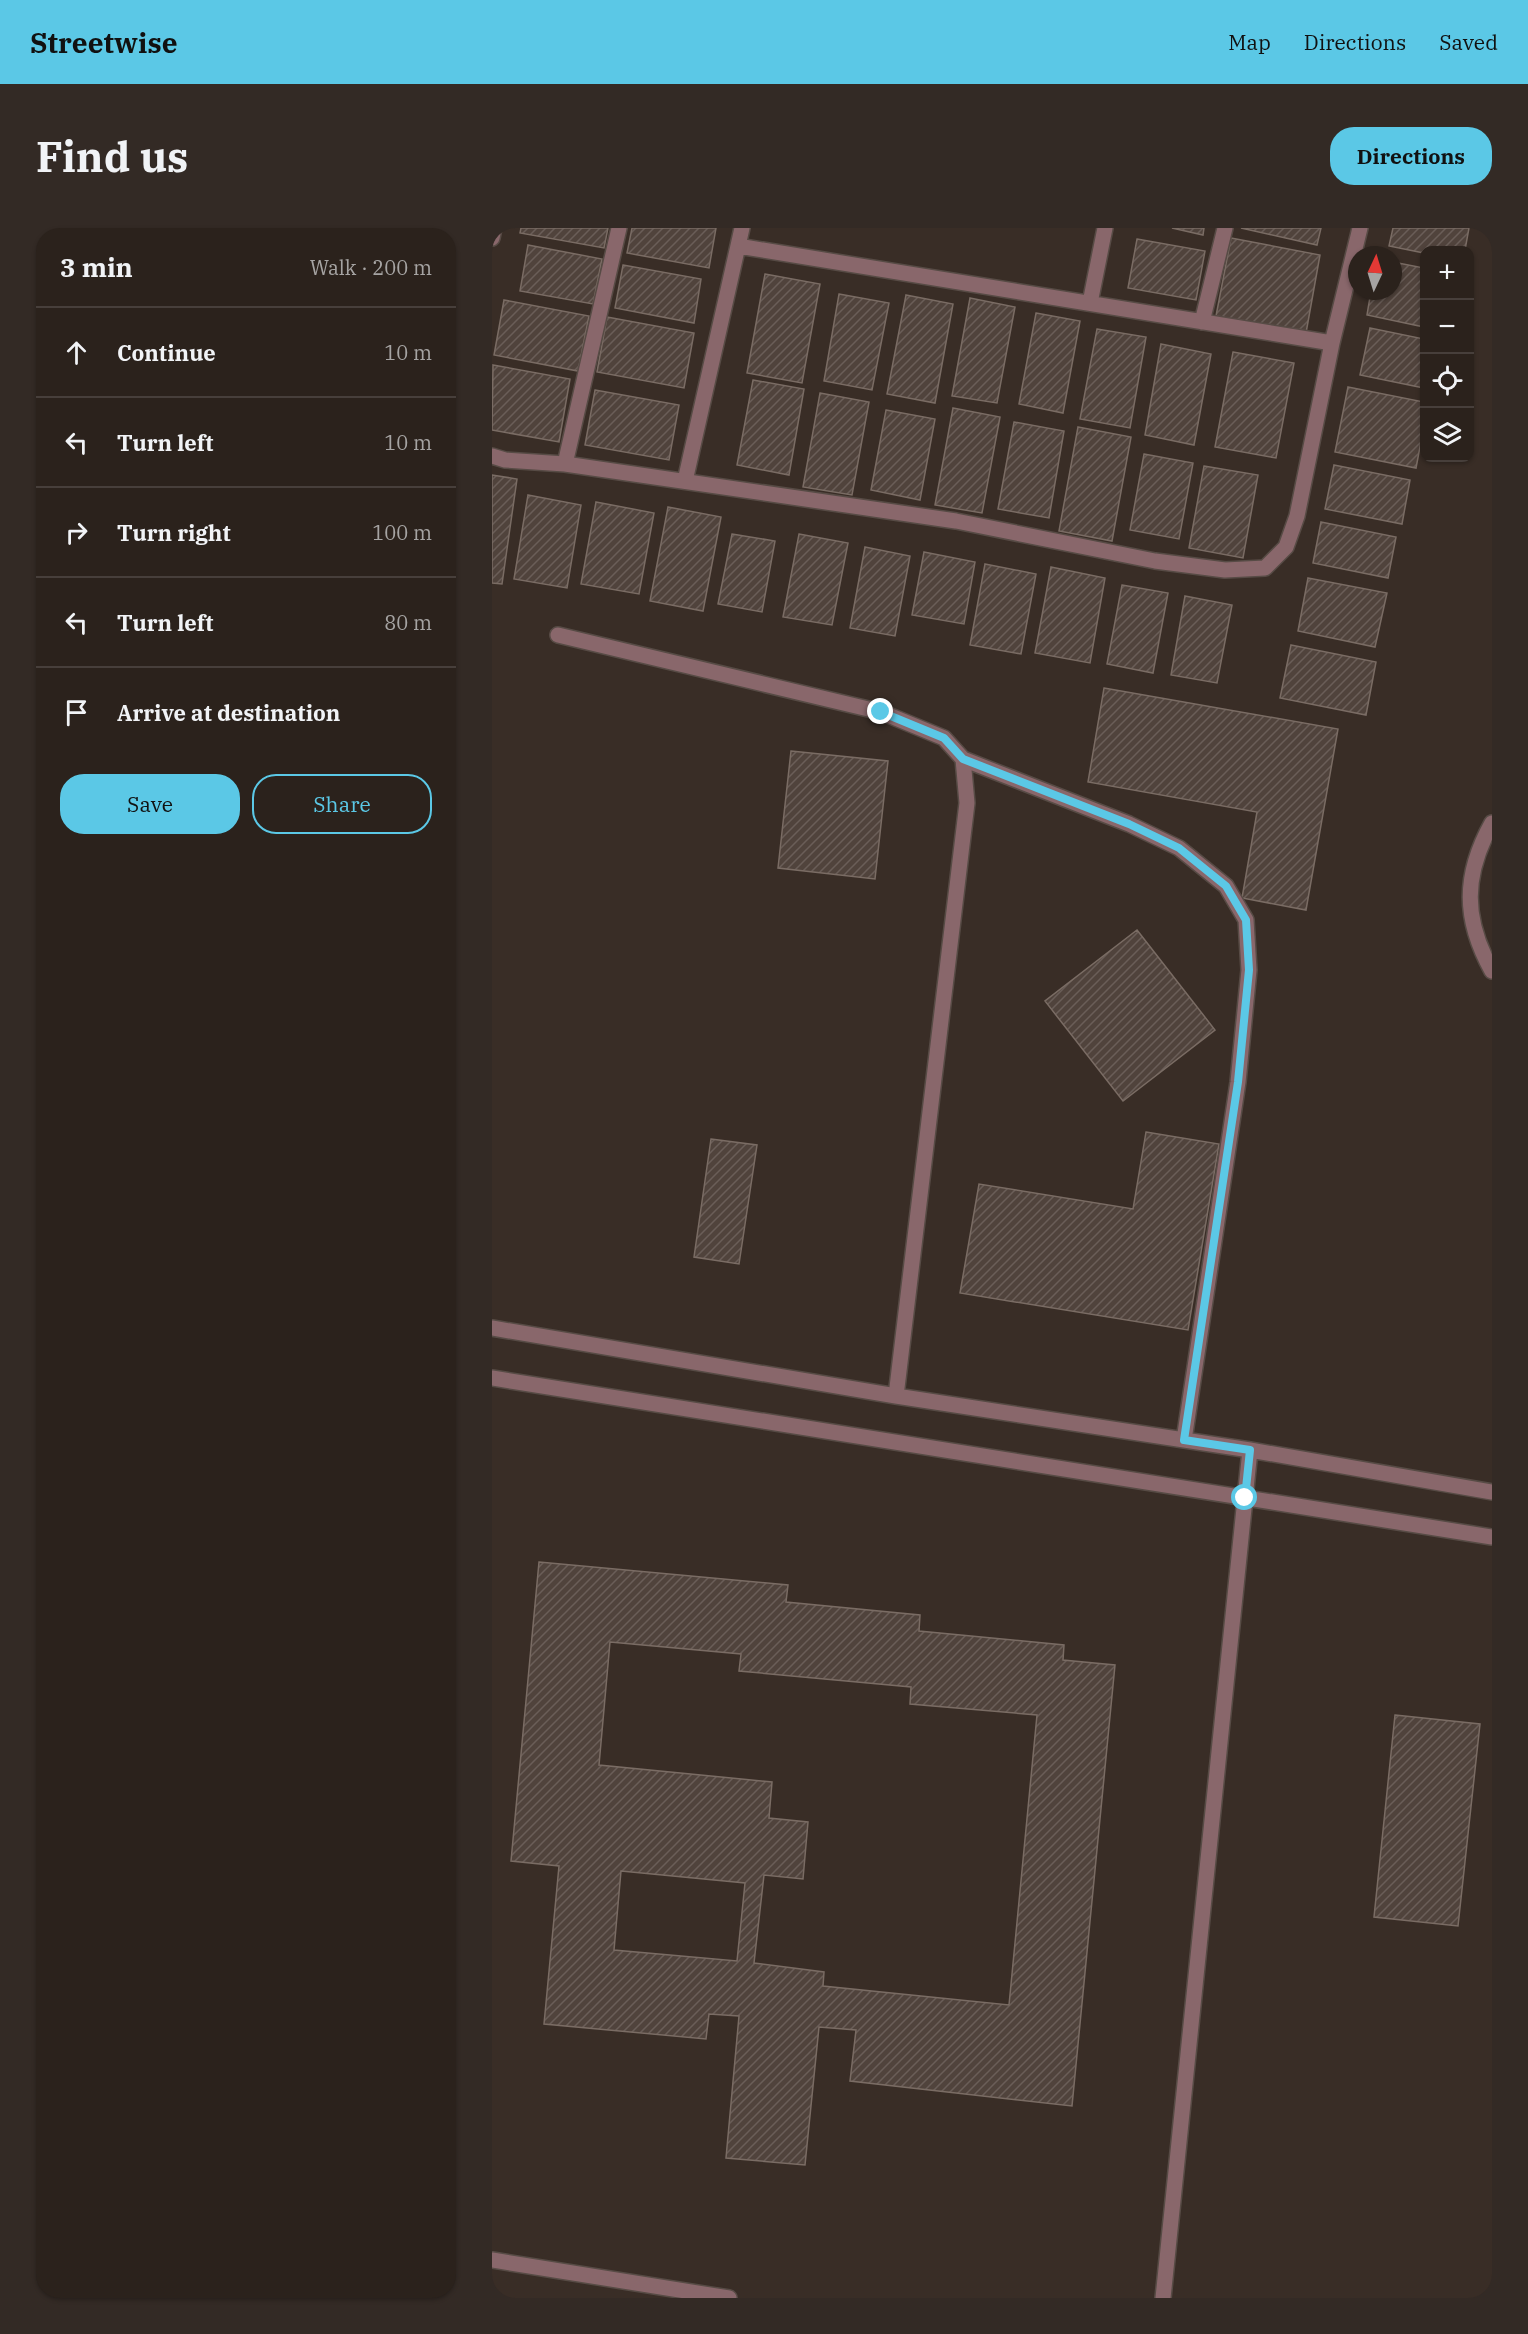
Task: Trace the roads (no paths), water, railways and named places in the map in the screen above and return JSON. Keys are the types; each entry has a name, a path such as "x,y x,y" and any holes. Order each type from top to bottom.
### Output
{"street":[{"path":"492,238 494,228"},
{"path":"565,464 619,228"},
{"path":"685,481 742,228"},
{"path":"1090,303 1105,228"},
{"path":"1202,322 1225,228"},
{"path":"492,456 505,460 565,464 956,521 1155,561 1225,570 1265,568 1286,547 1297,516 1332,343 1360,228"},
{"path":"738,246 1332,343"},
{"path":"558,635 881,712 944,738 963,759 1129,824 1179,848 1226,886 1246,920 1249,970 1238,1082 1184,1440"},
{"path":"896,1396 967,802 963,759"},
{"path":"1492,823 1480,844 1468,897 1479,948 1492,971"},
{"path":"492,1328 896,1396 1250,1450 1492,1492"},
{"path":"492,1378 1492,1538"},
{"path":"1163,2298 1250,1450"},
{"path":"492,2260 729,2298"}]}
